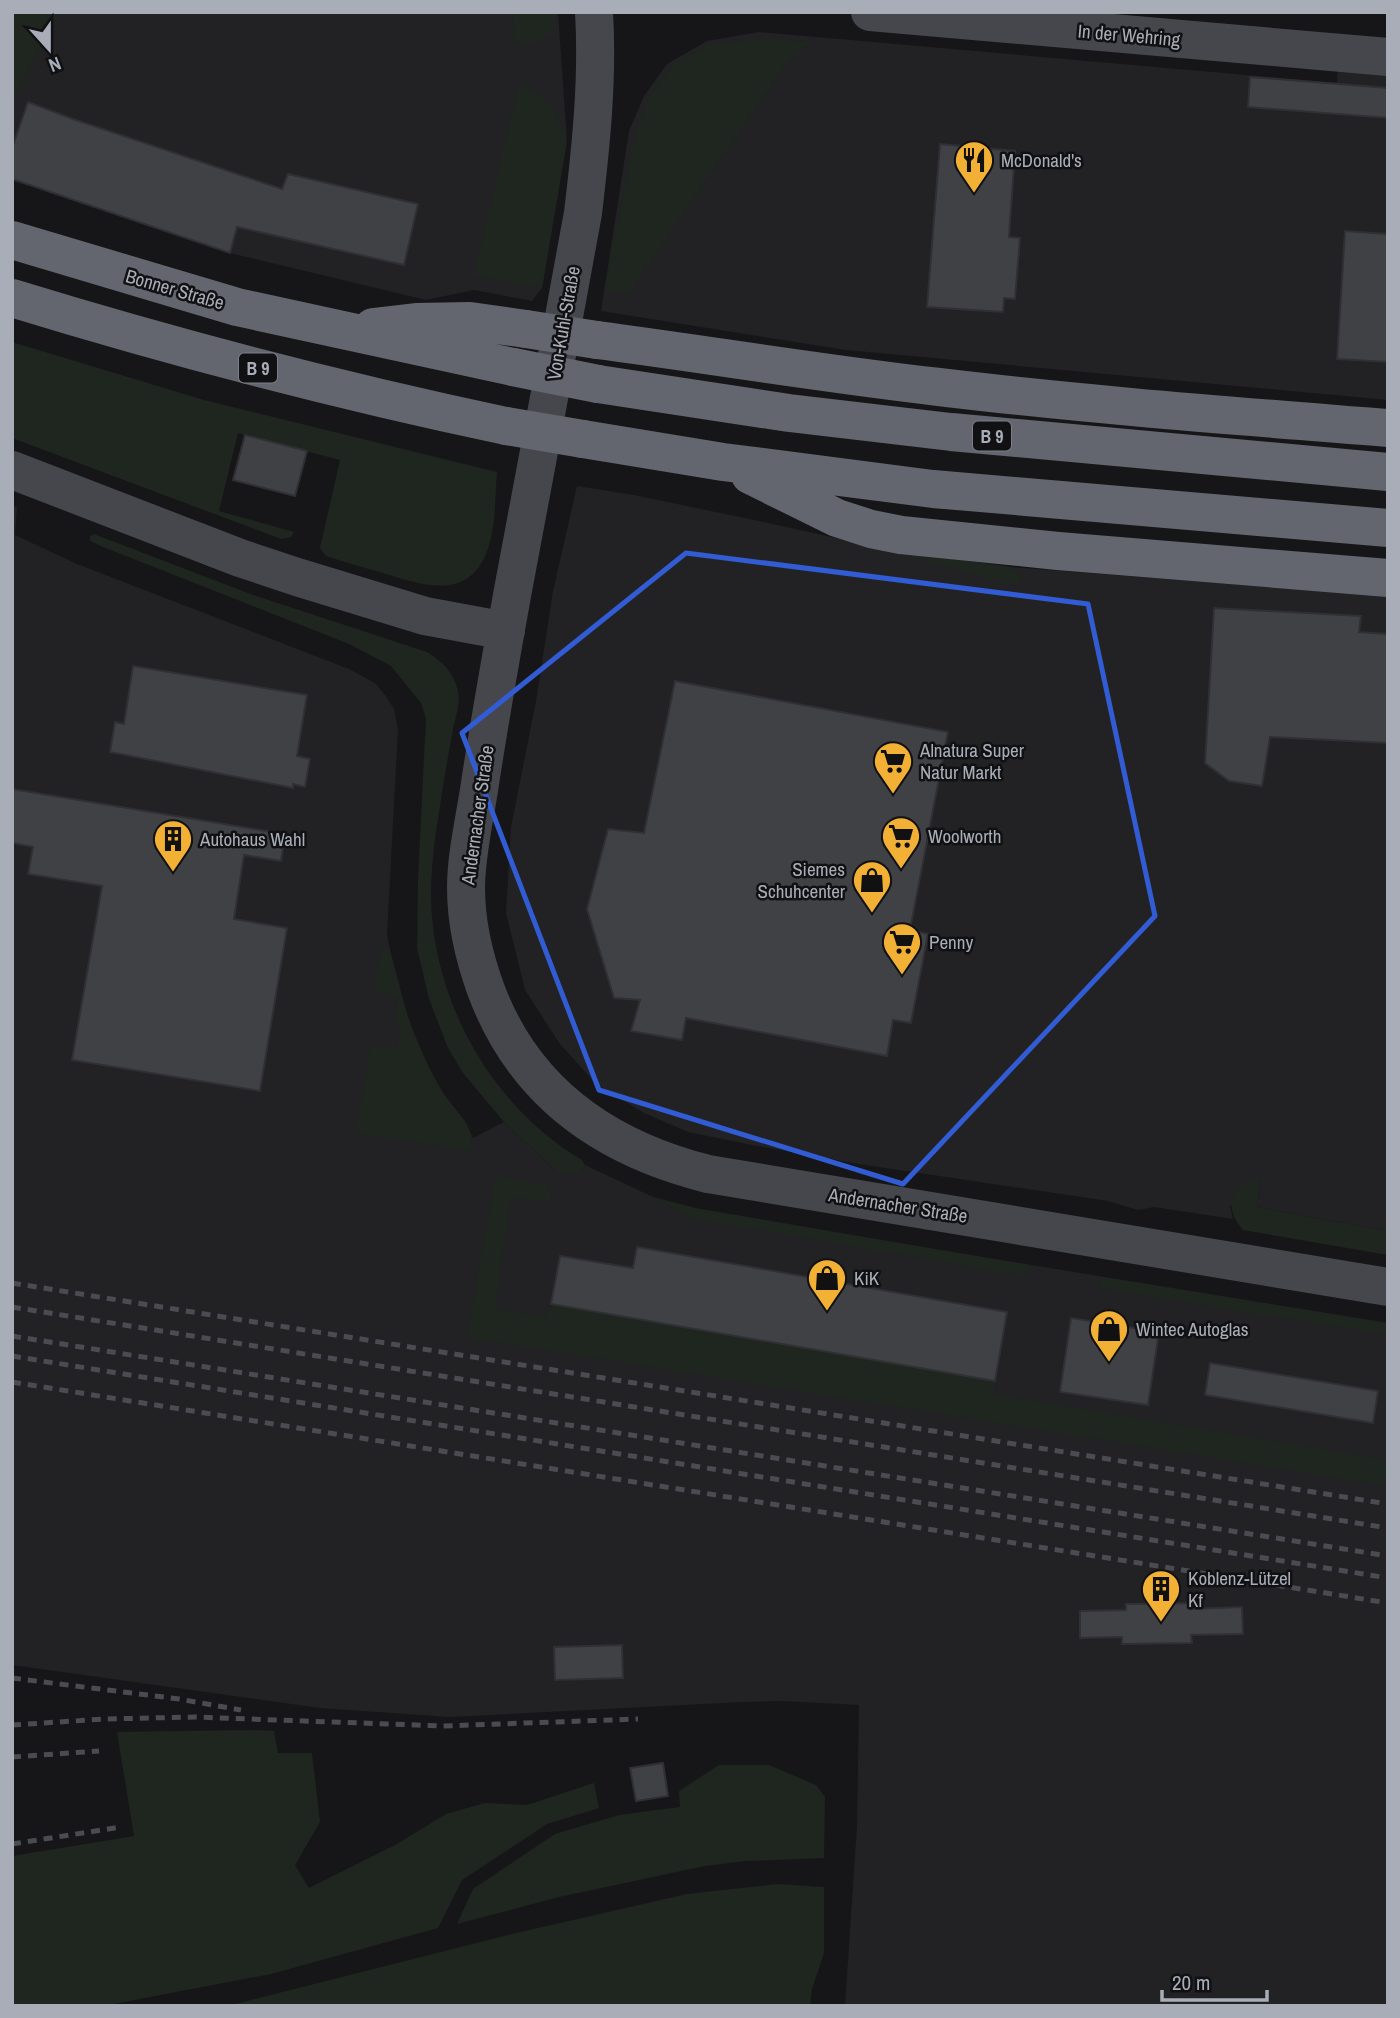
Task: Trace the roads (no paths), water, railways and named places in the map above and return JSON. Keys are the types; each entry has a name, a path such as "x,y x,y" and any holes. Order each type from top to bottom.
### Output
{"highway":[{"name":"Bonner Straße","path":"12,240 237,307 340,330"},
{"name":"B 9","path":"12,298 236,362 424,409 583,439 723,462 933,489 1388,528"},
{"path":"340,330 416,322 470,321 942,388 1388,428"},
{"name":"B 9","path":"340,330 598,384 789,413 951,432 1388,472"},
{"path":"723,462 836,518 901,535 1058,551 1388,578"}],"street":[{"name":"Von-Kuhl-Straße","path":"506,631 583,213 595,82 594,12"},
{"name":"In der Wehring","path":"870,12 1388,57"},
{"path":"12,470 240,558 286,573 425,616 506,631"},
{"name":"Andernacher Straße","path":"506,631 471,843 466,887 469,930 480,972 497,1019 514,1047 548,1090 588,1123 646,1155 708,1174 1388,1287"}],"railway":[{"path":"12,1283 1388,1504"},
{"path":"12,1307 1388,1528"},
{"path":"12,1336 1388,1556"},
{"path":"12,1356 1388,1578"},
{"path":"12,1382 1388,1603"},
{"path":"12,1678 179,1699 241,1710"},
{"path":"12,1725 195,1717 443,1726 638,1719"},
{"path":"12,1757 99,1751"},
{"path":"12,1844 121,1827"}],"place":[{"name":"McDonald's","path":"974,194"},
{"name":"Alnatura Super Natur Markt","path":"893,795"},
{"name":"Woolworth","path":"901,870"},
{"name":"Autohaus Wahl","path":"173,873"},
{"name":"Siemes Schuhcenter","path":"872,914"},
{"name":"Penny","path":"902,976"},
{"name":"KiK","path":"827,1312"},
{"name":"Wintec Autoglas","path":"1109,1363"},
{"name":"Koblenz-Lützel Kf","path":"1161,1623"}]}
